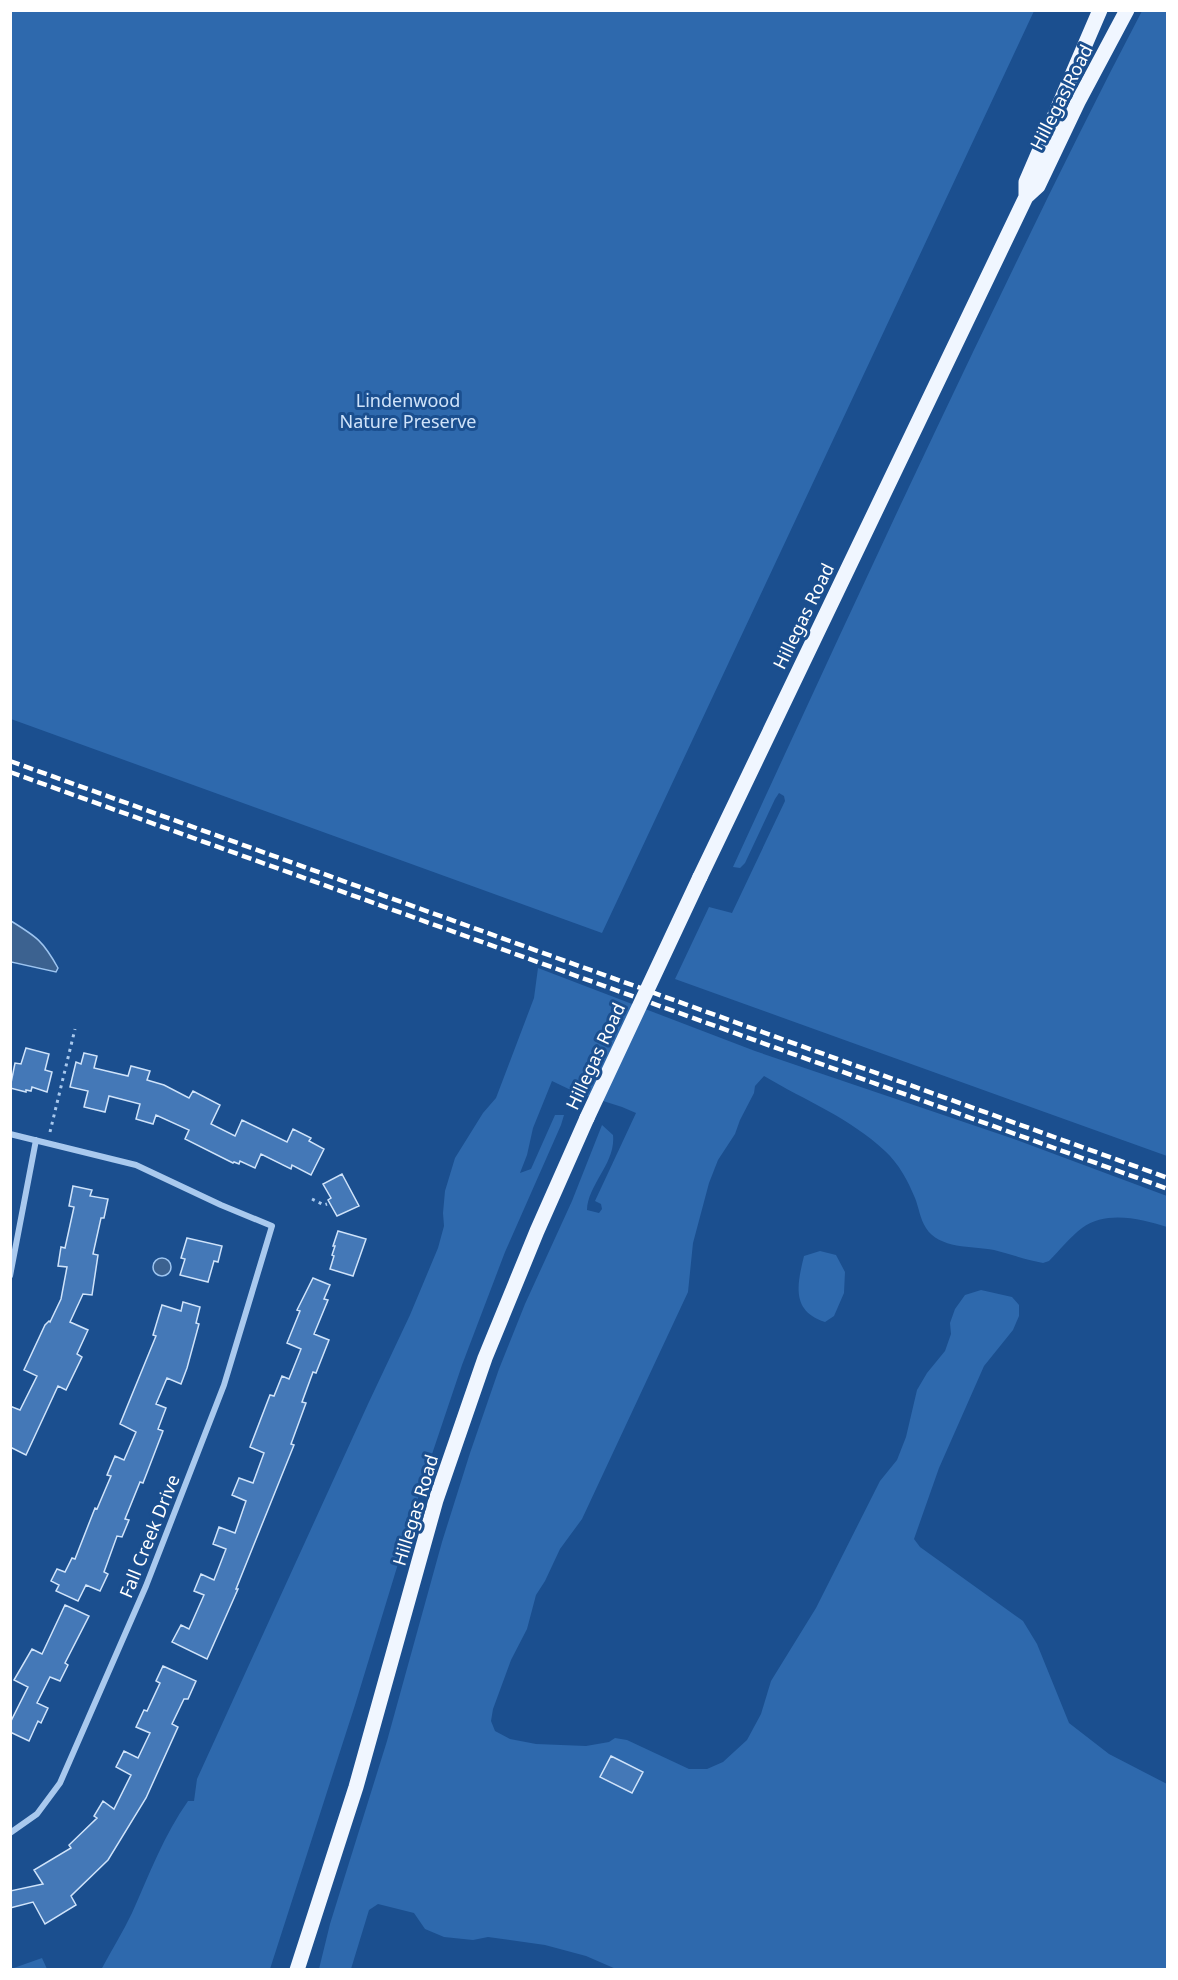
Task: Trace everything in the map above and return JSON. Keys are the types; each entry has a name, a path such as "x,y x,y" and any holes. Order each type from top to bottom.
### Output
{"main road":[{"name":"Hillegas Road","path":"1026,197 1026,182 1100,10"},
{"name":"Hillegas Road","path":"297,1970 356,1787 436,1500 485,1358 537,1231 587,1118 700,877 1026,197 1038,186 1078,102 1127,10"}],"street":[{"path":"10,1134 36,1140 10,1275"},
{"name":"Fall Creek Drive","path":"10,1833 37,1814 60,1783 146,1586 224,1385 272,1226 136,1165 36,1140"}],"path":[{"path":"50,1132 75,1029"},
{"path":"312,1199 324,1205 327,1204"}],"green space":[{"name":"Lindenwood Nature Preserve","path":"10,11 1034,11 602,933 11,719"},
{"path":"1142,11 1168,11 1167,1156 675,979 709,907 732,913 785,801 784,796 779,793 775,799 745,863 740,868 733,867 973,352 1077,138"},
{"path":"538,968 755,1051 1011,1138 1167,1196 1167,1227 1135,1219 1102,1219 1082,1228 1049,1261 1043,1263 994,1250 947,1243 932,1235 926,1228 906,1179 895,1161 885,1151 842,1119 764,1076 755,1086 735,1134 718,1160 709,1183 693,1243 688,1292 582,1519 560,1549 536,1595 527,1629 511,1660 493,1709 491,1721 495,1731 510,1739 536,1744 586,1746 609,1742 615,1738 627,1740 689,1769 707,1769 723,1762 747,1740 761,1714 771,1681 816,1608 880,1481 897,1460 906,1437 917,1390 945,1351 951,1334 950,1323 955,1309 965,1295 981,1290 1012,1297 1019,1305 1019,1316 1013,1330 984,1366 939,1468 914,1539 920,1547 1023,1621 1037,1644 1069,1723 1109,1754 1167,1784 1167,1969 616,1969 586,1956 545,1945 488,1937 473,1940 444,1937 425,1929 414,1913 378,1904 369,1910 351,1969 319,1969 330,1924 387,1741 442,1542 499,1369 525,1304 572,1201 602,1125 613,1135 613,1145 592,1191 587,1210 599,1213 602,1209 601,1204 595,1201 636,1113 575,1092 552,1081 533,1128 520,1173 531,1169 555,1115 564,1115 561,1125 505,1252 462,1365 426,1472 355,1705 270,1969 101,1970 128,1920 157,1855 188,1801 194,1801 197,1779 410,1315 438,1248 444,1226 445,1191 455,1158 483,1113 496,1098 534,998"},
{"path":"820,1251 836,1255 845,1272 844,1293 834,1316 825,1322 806,1311 799,1296 804,1256"},
{"path":"42,1958 47,1969 11,1969"}],"shaded area":[{"path":"11,921 43,945 58,968 56,972 11,962"},
{"path":"158,1258 166,1258 171,1263 169,1274 158,1276 153,1271 153,1263"}],"building":[{"path":"26,1048 49,1054 45,1070 52,1072 47,1092 32,1087 31,1091 26,1090 26,1092 10,1088 15,1063 21,1064"},
{"path":"84,1053 97,1056 94,1068 128,1076 131,1066 150,1071 147,1080 164,1085 189,1098 193,1091 220,1105 211,1124 235,1136 242,1120 287,1142 293,1129 311,1138 309,1141 324,1149 311,1175 292,1165 291,1169 261,1154 255,1168 240,1161 239,1164 233,1163 185,1139 189,1130 156,1115 153,1124 136,1119 140,1104 109,1096 105,1112 84,1107 88,1091 70,1087 76,1062 81,1064"},
{"path":"342,1174 359,1206 337,1216 328,1200 331,1198 323,1184"},
{"path":"73,1186 92,1190 90,1196 108,1199 93,1254 98,1255 92,1295 83,1294 70,1322 88,1330 77,1354 82,1357 66,1390 58,1386 26,1455 10,1447 10,1406 20,1410 37,1376 24,1370 45,1325 50,1322 61,1299 67,1267 58,1266 61,1247 65,1248 74,1207 69,1206"},
{"path":"338,1231 366,1239 353,1276 330,1269 334,1256 332,1255 335,1246 333,1246"},
{"path":"187,1238 222,1246 218,1262 214,1261 208,1282 180,1275 185,1259 181,1258"},
{"path":"313,1278 330,1285 324,1299 328,1300 314,1334 329,1340 316,1373 313,1372 302,1402 306,1403 291,1444 294,1445 236,1589 238,1589 207,1659 172,1642 181,1625 189,1629 204,1595 194,1591 201,1574 214,1580 226,1549 213,1544 219,1527 235,1533 246,1501 232,1495 239,1478 253,1483 264,1453 250,1447 270,1395 274,1396 282,1376 289,1379 301,1349 287,1343 300,1311 297,1310"},
{"path":"183,1302 200,1307 196,1323 199,1324 187,1368 181,1384 167,1378 156,1404 166,1408 158,1429 163,1431 143,1483 140,1482 125,1519 129,1520 122,1537 117,1536 104,1572 108,1574 100,1591 86,1585 78,1601 56,1591 59,1585 51,1581 57,1569 65,1572 72,1558 75,1559 95,1508 97,1509 111,1476 107,1475 115,1456 124,1460 136,1432 120,1424 156,1336 153,1335 162,1305 181,1311"},
{"path":"65,1605 89,1616 65,1663 68,1665 60,1681 50,1677 37,1703 48,1708 41,1723 38,1721 29,1741 10,1732 10,1723 28,1687 14,1680 32,1649 42,1654"},
{"path":"163,1666 196,1681 172,1724 178,1727 146,1798 108,1860 71,1896 76,1905 45,1924 33,1902 10,1908 10,1891 43,1884 34,1870 71,1848 69,1845 97,1818 94,1816 103,1801 114,1809 131,1775 116,1767 124,1751 138,1758 150,1733 136,1727 144,1710 147,1711 160,1683 156,1681"},
{"path":"611,1756 643,1772 632,1793 600,1777"}],"railway":[{"path":"10,761 1168,1178"},
{"path":"10,772 1168,1189"}]}
